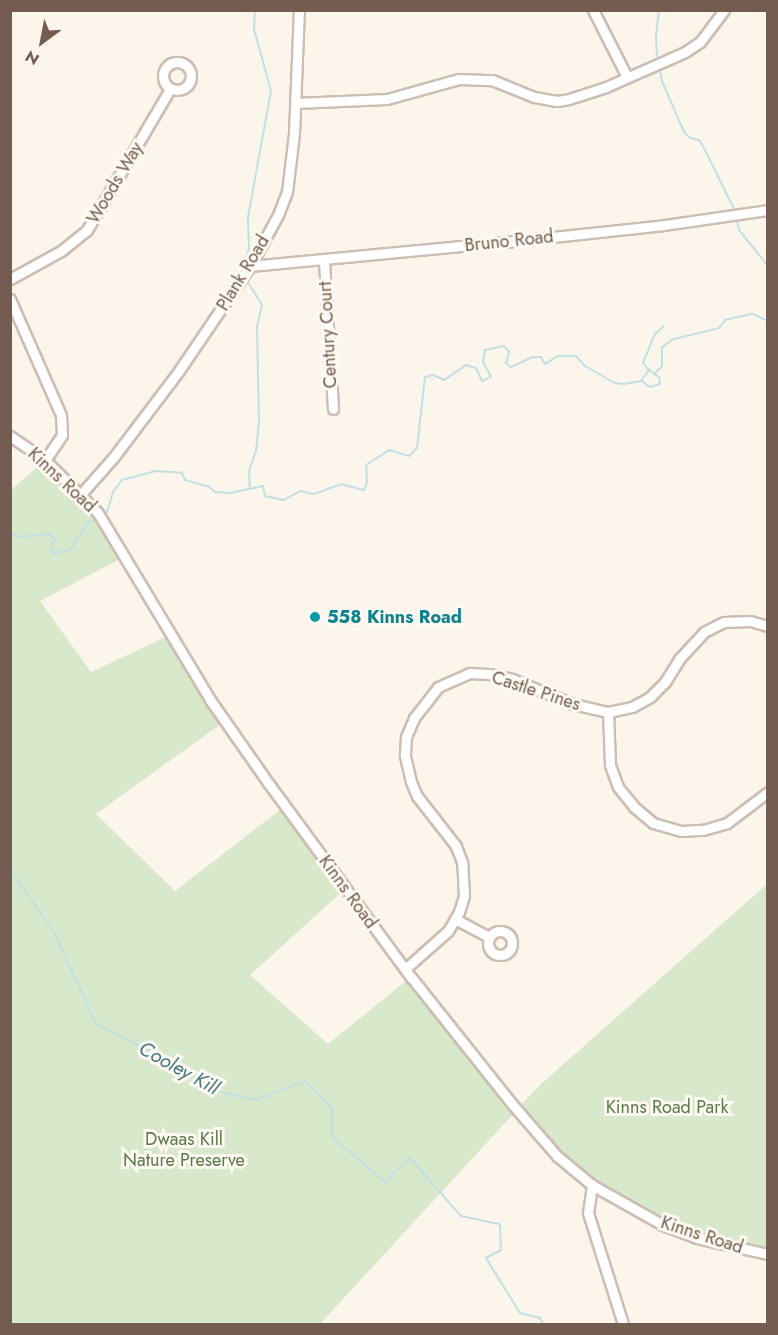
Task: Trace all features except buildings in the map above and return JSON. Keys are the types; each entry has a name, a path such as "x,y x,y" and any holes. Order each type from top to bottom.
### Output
{"street":[{"name":"Plank Road","path":"81,494 113,458 178,372 250,266 278,215 287,192 296,103 299,10"},
{"path":"593,10 627,77"},
{"path":"296,103 387,99 459,79 492,80 534,97 557,100 587,94 685,52 700,42 724,10"},
{"name":"Woods Way","path":"10,279 61,251 87,230 170,89"},
{"name":"Bruno Road","path":"250,266 324,261 664,225 768,210"},
{"name":"Century Court","path":"324,261 333,409"},
{"path":"10,299 61,415 59,442 45,460"},
{"name":"Kinns Road","path":"10,436 45,460 81,494 100,516 225,721 405,969 557,1156 592,1185 663,1225 697,1238 768,1254"},
{"name":"Castle Pines","path":"405,969 428,952 455,919 464,896 462,862 456,846 417,796 411,782 405,755 409,728 420,708 438,687 470,673 489,674 512,679 573,704 608,712 632,707 650,698 665,682 680,658 704,632 724,622 750,621 768,626"},
{"path":"608,712 609,765 618,787 634,807 652,822 681,831 703,830 727,823 768,792"},
{"path":"455,919 489,937"},
{"path":"592,1185 588,1213 623,1324"}],"green space":[{"name":"Dwaas Kill Nature Preserve","path":"45,460 91,504 126,556 40,601 91,672 172,634 225,721 96,814 175,891 285,806 345,889 250,975 328,1044 411,977 517,1110 320,1324 11,1324 10,491"},
{"name":"Kinns Road Park","path":"767,884 767,1251 698,1233 614,1195 558,1150 520,1106 541,1084"}],"waterway":[{"path":"239,275 249,249 248,217 271,91 254,29 255,10"},
{"path":"657,56 656,35 659,10"},
{"path":"659,67 662,81 684,132 690,138 699,140 703,146 734,209"},
{"path":"737,221 739,230 768,266"},
{"path":"249,284 262,305 257,327 259,422 256,450 249,471 250,488"},
{"path":"103,514 107,512 113,492 122,480 156,471 182,473 185,480 209,487 215,492 230,493 263,486 265,496 284,500 300,491 314,494 341,484 364,490 367,482 366,465 389,450 409,456 417,448 425,377 433,375 444,380 466,365 476,368 482,381 491,377 483,362 485,350 504,346 509,352 506,363 511,367 532,357 541,357 545,364 558,356 576,356 585,366 614,383 624,384 641,381 649,370 654,374 662,366 662,347 674,339 719,328 725,320 746,315 753,314 768,321"},
{"path":"649,370 643,363 655,334 664,326"},
{"path":"642,381 650,387 660,384 659,377 654,374"},
{"path":"10,532 19,537 50,534 55,540 50,546 53,553 61,552 71,549 88,523 98,517"},
{"name":"Cooley Kill","path":"10,865 13,873 55,934 96,1024 199,1075 224,1093 257,1100 305,1081 332,1108 332,1137 386,1183 394,1172 410,1158 461,1216 500,1224 501,1250 486,1258 520,1313 540,1318 543,1324"}],"place":[{"name":"558 Kinns Road","path":"315,617"}]}
